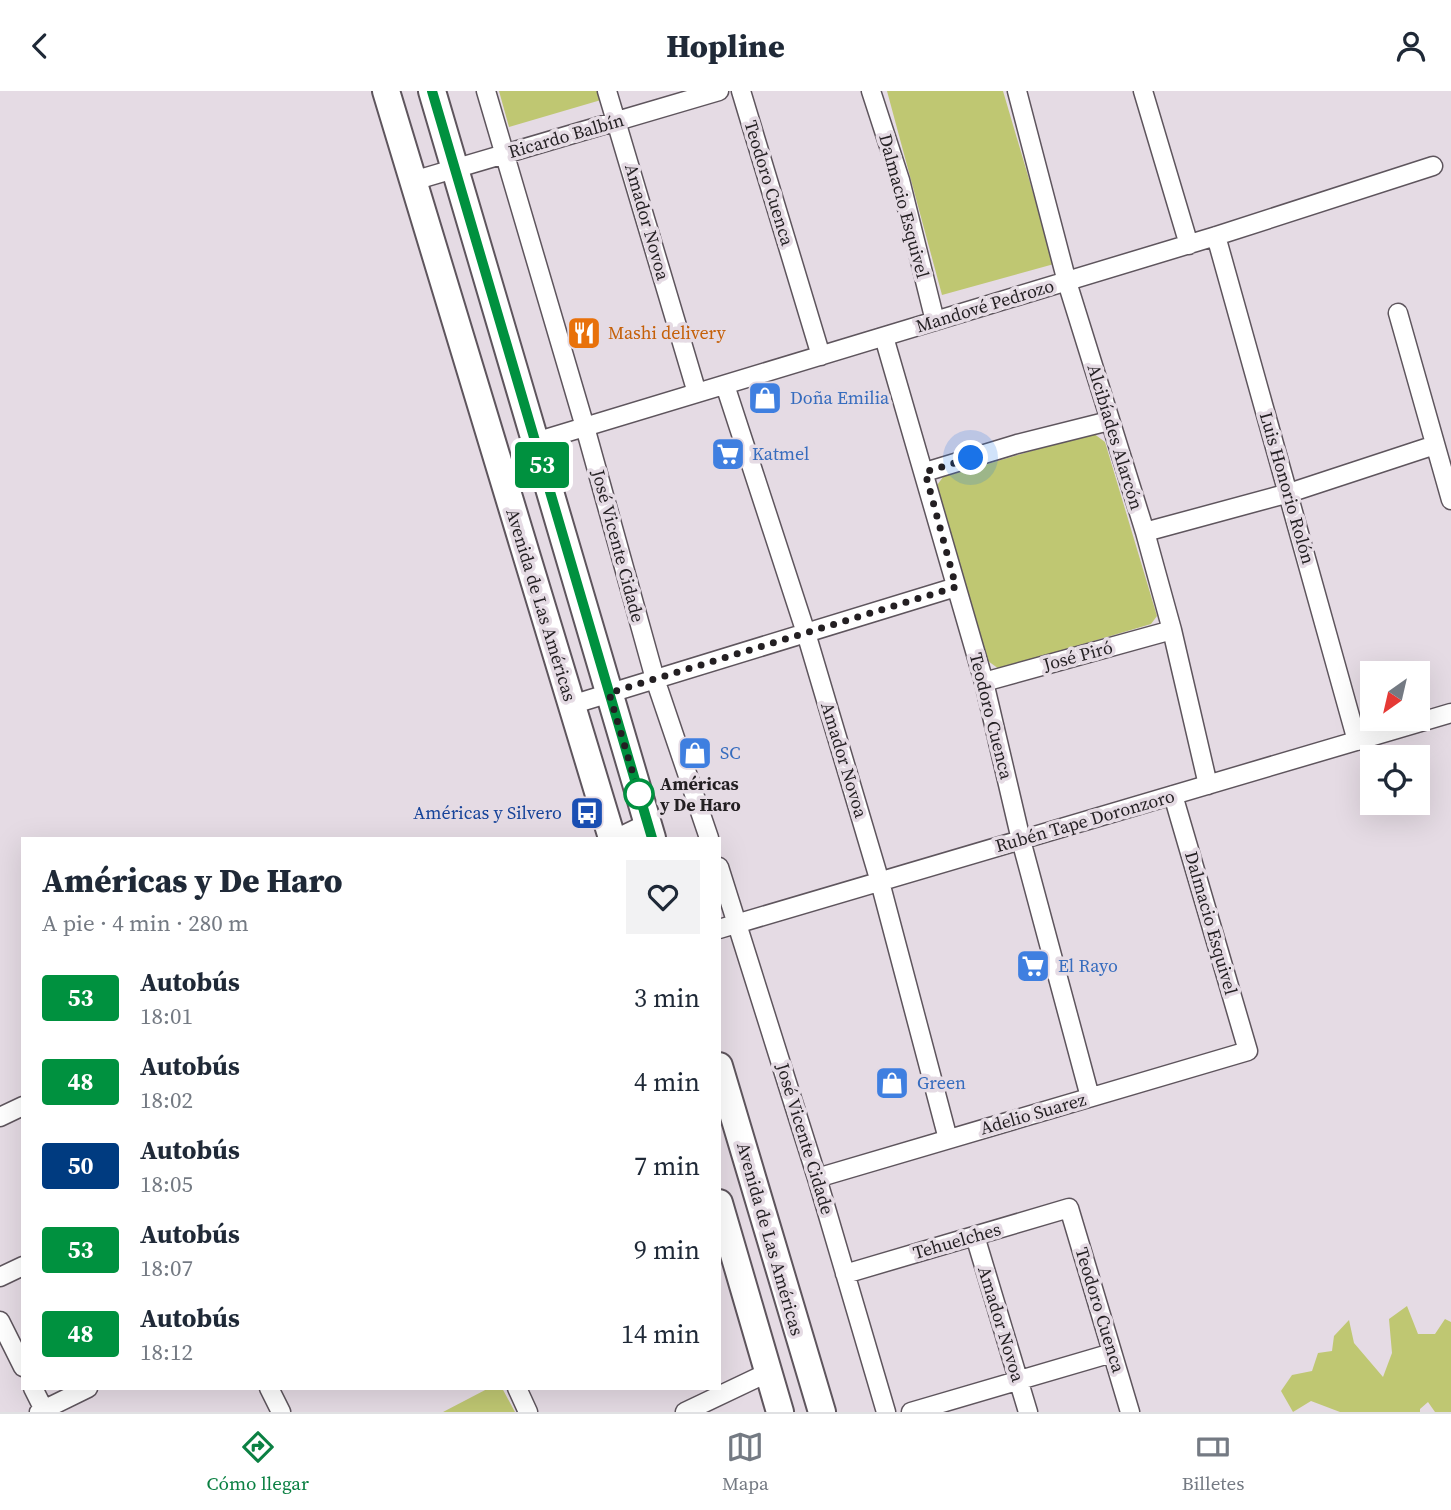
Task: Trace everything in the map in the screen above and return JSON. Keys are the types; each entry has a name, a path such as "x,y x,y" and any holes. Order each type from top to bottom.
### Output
{"main road":[{"name":"Avenida de Las Américas","path":"386,91 571,705 614,837"},
{"path":"432,91 650,831"},
{"name":"Avenida de Las Américas","path":"721,1073 822,1412"},
{"path":"721,1210 780,1412"}],"street":[{"name":"José Vicente Cidade","path":"486,91 586,427 655,679 709,837"},
{"name":"Amador Novoa","path":"607,91 697,393"},
{"name":"Ricardo Balbín","path":"413,181 719,91"},
{"name":"Teodoro Cuenca","path":"741,91 821,356"},
{"name":"Dalmacio Esquivel","path":"871,91 900,180 935,321"},
{"name":"Alcibíades Alarcón","path":"1017,91 1067,282 1145,532 1172,630 1208,785"},
{"path":"1143,91 1189,244"},
{"name":"Mandové Pedrozo","path":"535,442 1067,282 1433,166"},
{"name":"Luis Honorio Rolón","path":"1216,236 1357,741"},
{"path":"1398,313 1451,500"},
{"name":"Teodoro Cuenca","path":"884,337 984,682 1021,840 1090,1097"},
{"name":"Amador Novoa","path":"725,385 806,633 880,882 948,1139"},
{"path":"925,472 1017,444 1110,421"},
{"path":"1145,532 1289,493 1434,445"},
{"path":"571,705 956,587"},
{"name":"José Piró","path":"984,682 1172,630"},
{"name":"Rubén Tape Doronzoro","path":"721,928 1451,713"},
{"name":"Dalmacio Esquivel","path":"1173,795 1248,1051"},
{"path":"619,837 650,831"},
{"name":"José Vicente Cidade","path":"721,873 817,1178 886,1412"},
{"name":"Adelio Suarez","path":"817,1178 1248,1051"},
{"path":"0,1117 21,1107"},
{"name":"Teodoro Cuenca","path":"1069,1208 1130,1412"},
{"name":"Tehuelches","path":"845,1274 1069,1208"},
{"name":"Amador Novoa","path":"975,1236 1028,1412"},
{"path":"0,1277 21,1267"},
{"path":"0,1321 21,1363"},
{"path":"911,1412 1112,1353"},
{"path":"685,1412 767,1373"},
{"path":"34,1390 43,1411 84,1390"},
{"path":"270,1390 281,1412"},
{"path":"518,1390 528,1412"}],"green space":[{"path":"499,91 599,91 601,100 509,127"},
{"path":"887,91 1003,91 1054,264 942,295"},
{"path":"1093,433 1105,442 1157,616 1151,624 999,669 988,661 935,488 943,477"},
{"path":"1407,1306 1418,1334 1435,1334 1445,1319 1451,1322 1451,1412 1435,1412 1428,1402 1420,1412 1340,1412 1311,1401 1293,1412 1281,1391 1292,1375 1312,1371 1318,1353 1332,1351 1334,1336 1349,1320 1354,1343 1383,1377 1392,1353 1389,1319"},
{"path":"485,1390 503,1390 515,1412 443,1412"}],"bus line":[{"name":"53","path":"432,91 652,837"}],"place":[{"name":"Mashi delivery","path":"584,333"},
{"name":"Doña Emilia","path":"765,398"},
{"name":"Katmel","path":"728,454"},
{"name":"SC","path":"695,753"},
{"name":"Américas y De Haro","path":"639,794"},
{"name":"Américas y Silvero","path":"587,813"},
{"name":"El Rayo","path":"1033,966"},
{"name":"Green","path":"892,1083"}],"route":[{"path":"639,794 609,693 956,587 925,472 971,458"}]}
